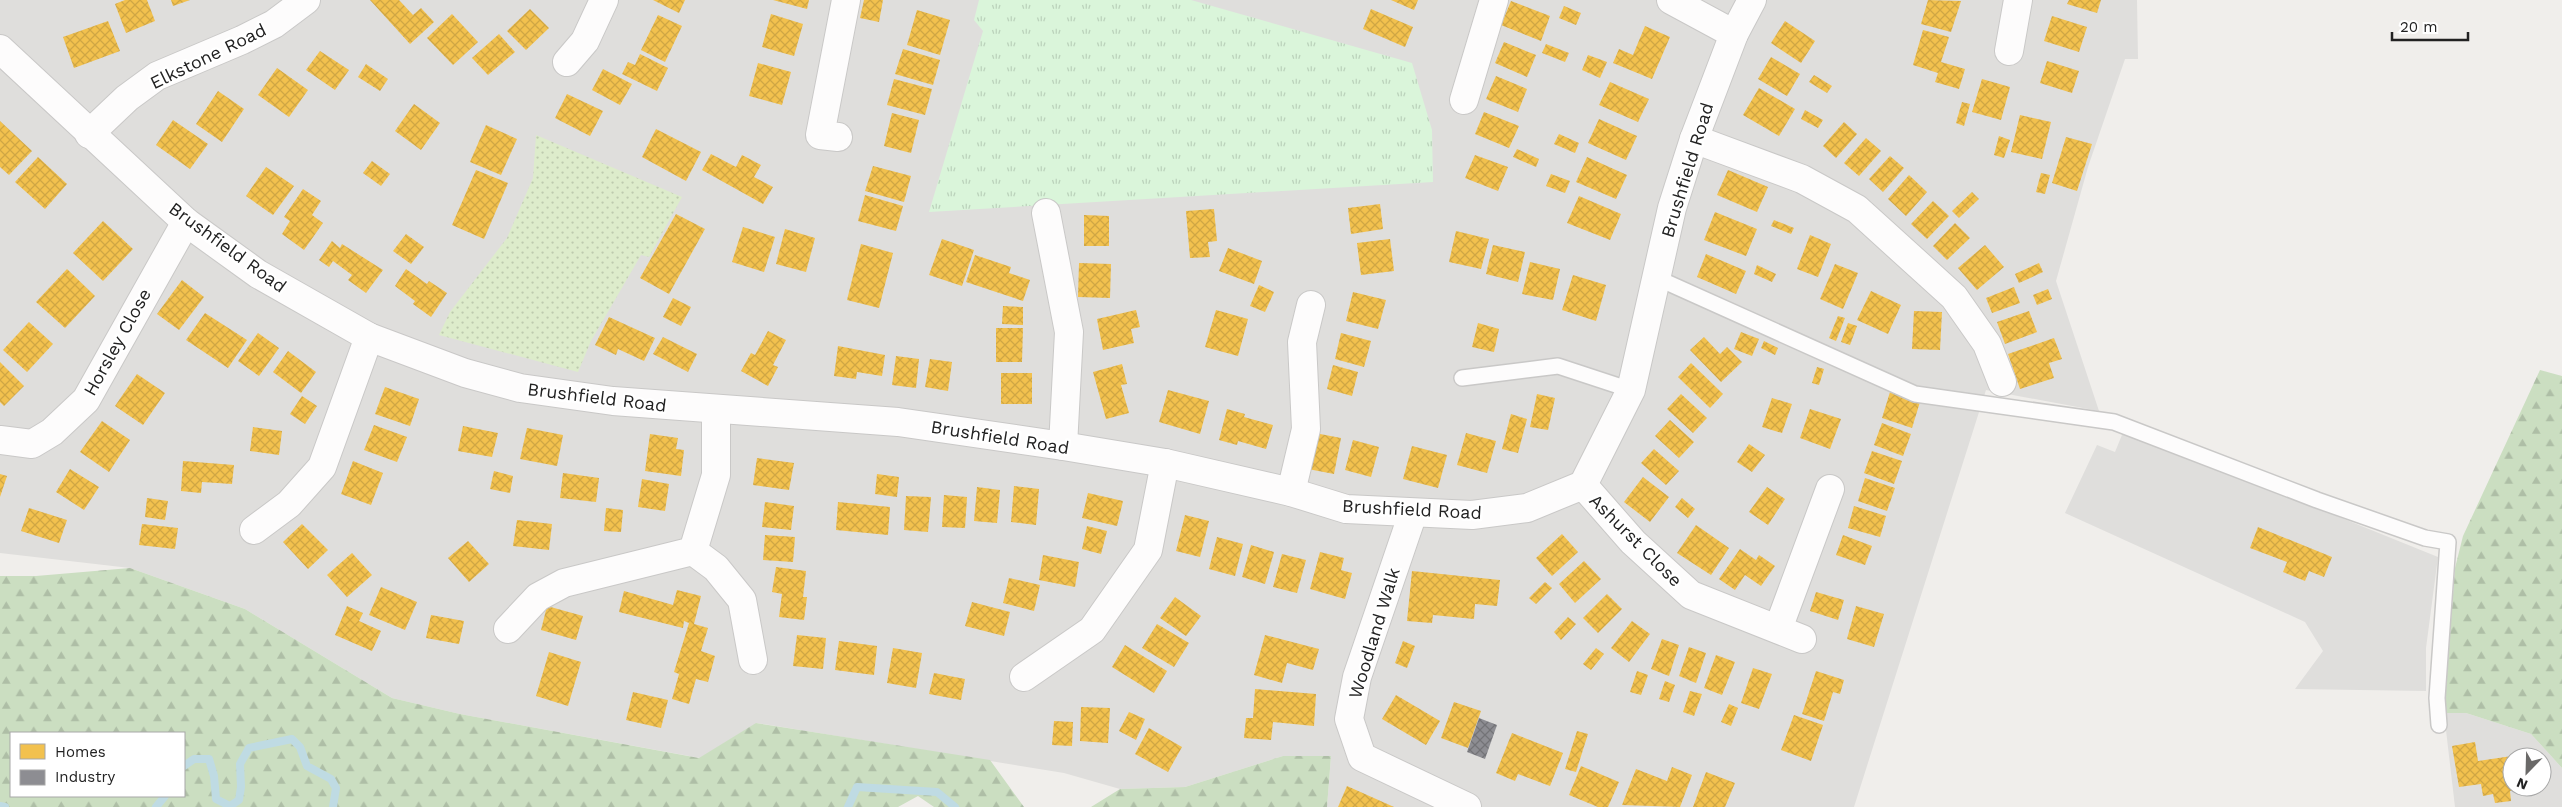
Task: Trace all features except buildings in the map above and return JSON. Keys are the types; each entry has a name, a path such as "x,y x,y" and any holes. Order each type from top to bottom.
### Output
{"street":[{"name":"Elkstone Road","path":"89,134 127,98 158,76 242,40 274,24 306,0"},
{"path":"568,62 585,41 604,0"},
{"path":"838,137 820,134 846,0"},
{"path":"1464,100 1494,0"},
{"path":"1671,0 1734,34"},
{"name":"Brushfield Road","path":"0,49 89,134 186,222 258,274 369,337 465,373 520,388 613,401 898,422 1165,463 1291,492 1346,509 1472,515 1527,508 1583,486 1631,390 1672,208 1694,139 1734,34 1752,0"},
{"path":"2009,51 2018,0"},
{"path":"1694,139 1802,179 1857,210 1954,297 1987,344 2002,382"},
{"path":"1046,213 1069,332 1063,446"},
{"name":"Horsley Close","path":"0,440 32,444 52,432 86,400 186,222"},
{"path":"1291,492 1306,429 1302,342 1311,305"},
{"path":"254,530 289,504 322,468 369,337"},
{"path":"693,551 716,475 716,410"},
{"path":"1024,677 1092,630 1148,550 1165,463"},
{"name":"Ashurst Close","path":"1583,486 1633,542 1691,595 1790,634 1830,489"},
{"name":"Woodland Walk","path":"1413,512 1357,677 1349,719 1362,757 1467,807"},
{"path":"508,628 538,597 564,583 693,551"},
{"path":"693,551 716,568 742,600 753,660"}],"lane":[{"path":"1657,278 1915,394 2114,422 2317,500 2425,538 2448,542 2437,698 2439,725"},
{"path":"1462,378 1558,366 1631,390"}],"shaded area":[{"path":"0,0 2137,0 2138,59 2125,59 2088,167 2056,281 2099,411 1986,390 1854,807 1327,807 1331,756 1283,756 1185,787 1120,789 1064,773 757,723 700,758 460,714 392,698 245,609 130,568 0,553"},
{"path":"2124,430 2438,557 2426,648 2426,691 2295,689 2323,651 2305,622 2065,513 2097,445 2115,452"},
{"path":"2444,713 2466,713 2531,734 2543,747 2502,747 2502,797 2552,797 2552,757 2562,768 2562,807 2455,807"}],"green space":[{"path":"979,0 1191,0 1412,63 1432,130 1433,182 929,212 983,31 974,20"},
{"path":"536,135 682,197 649,257 641,255 591,341 578,372 439,335 450,312 507,238 533,178"},
{"path":"2540,370 2562,376 2562,768 2552,757 2552,747 2543,747 2531,734 2466,713 2444,713 2455,568 2463,536"},
{"path":"130,568 245,609 392,698 460,714 699,758 756,723 990,760 1024,807 934,807 918,796 898,807 0,807 0,576 36,576"},
{"path":"1283,756 1331,756 1327,807 1091,807 1120,789 1185,787"}],"waterway":[{"path":"185,765 194,759 209,759 214,776 216,799 230,806 239,800 241,787 240,764 249,748 292,739 300,747 307,766 331,779 336,788 333,807"},
{"path":"848,807 857,787 937,792 955,807"},
{"path":"156,807 164,797"},
{"path":"0,806 5,807"}]}
